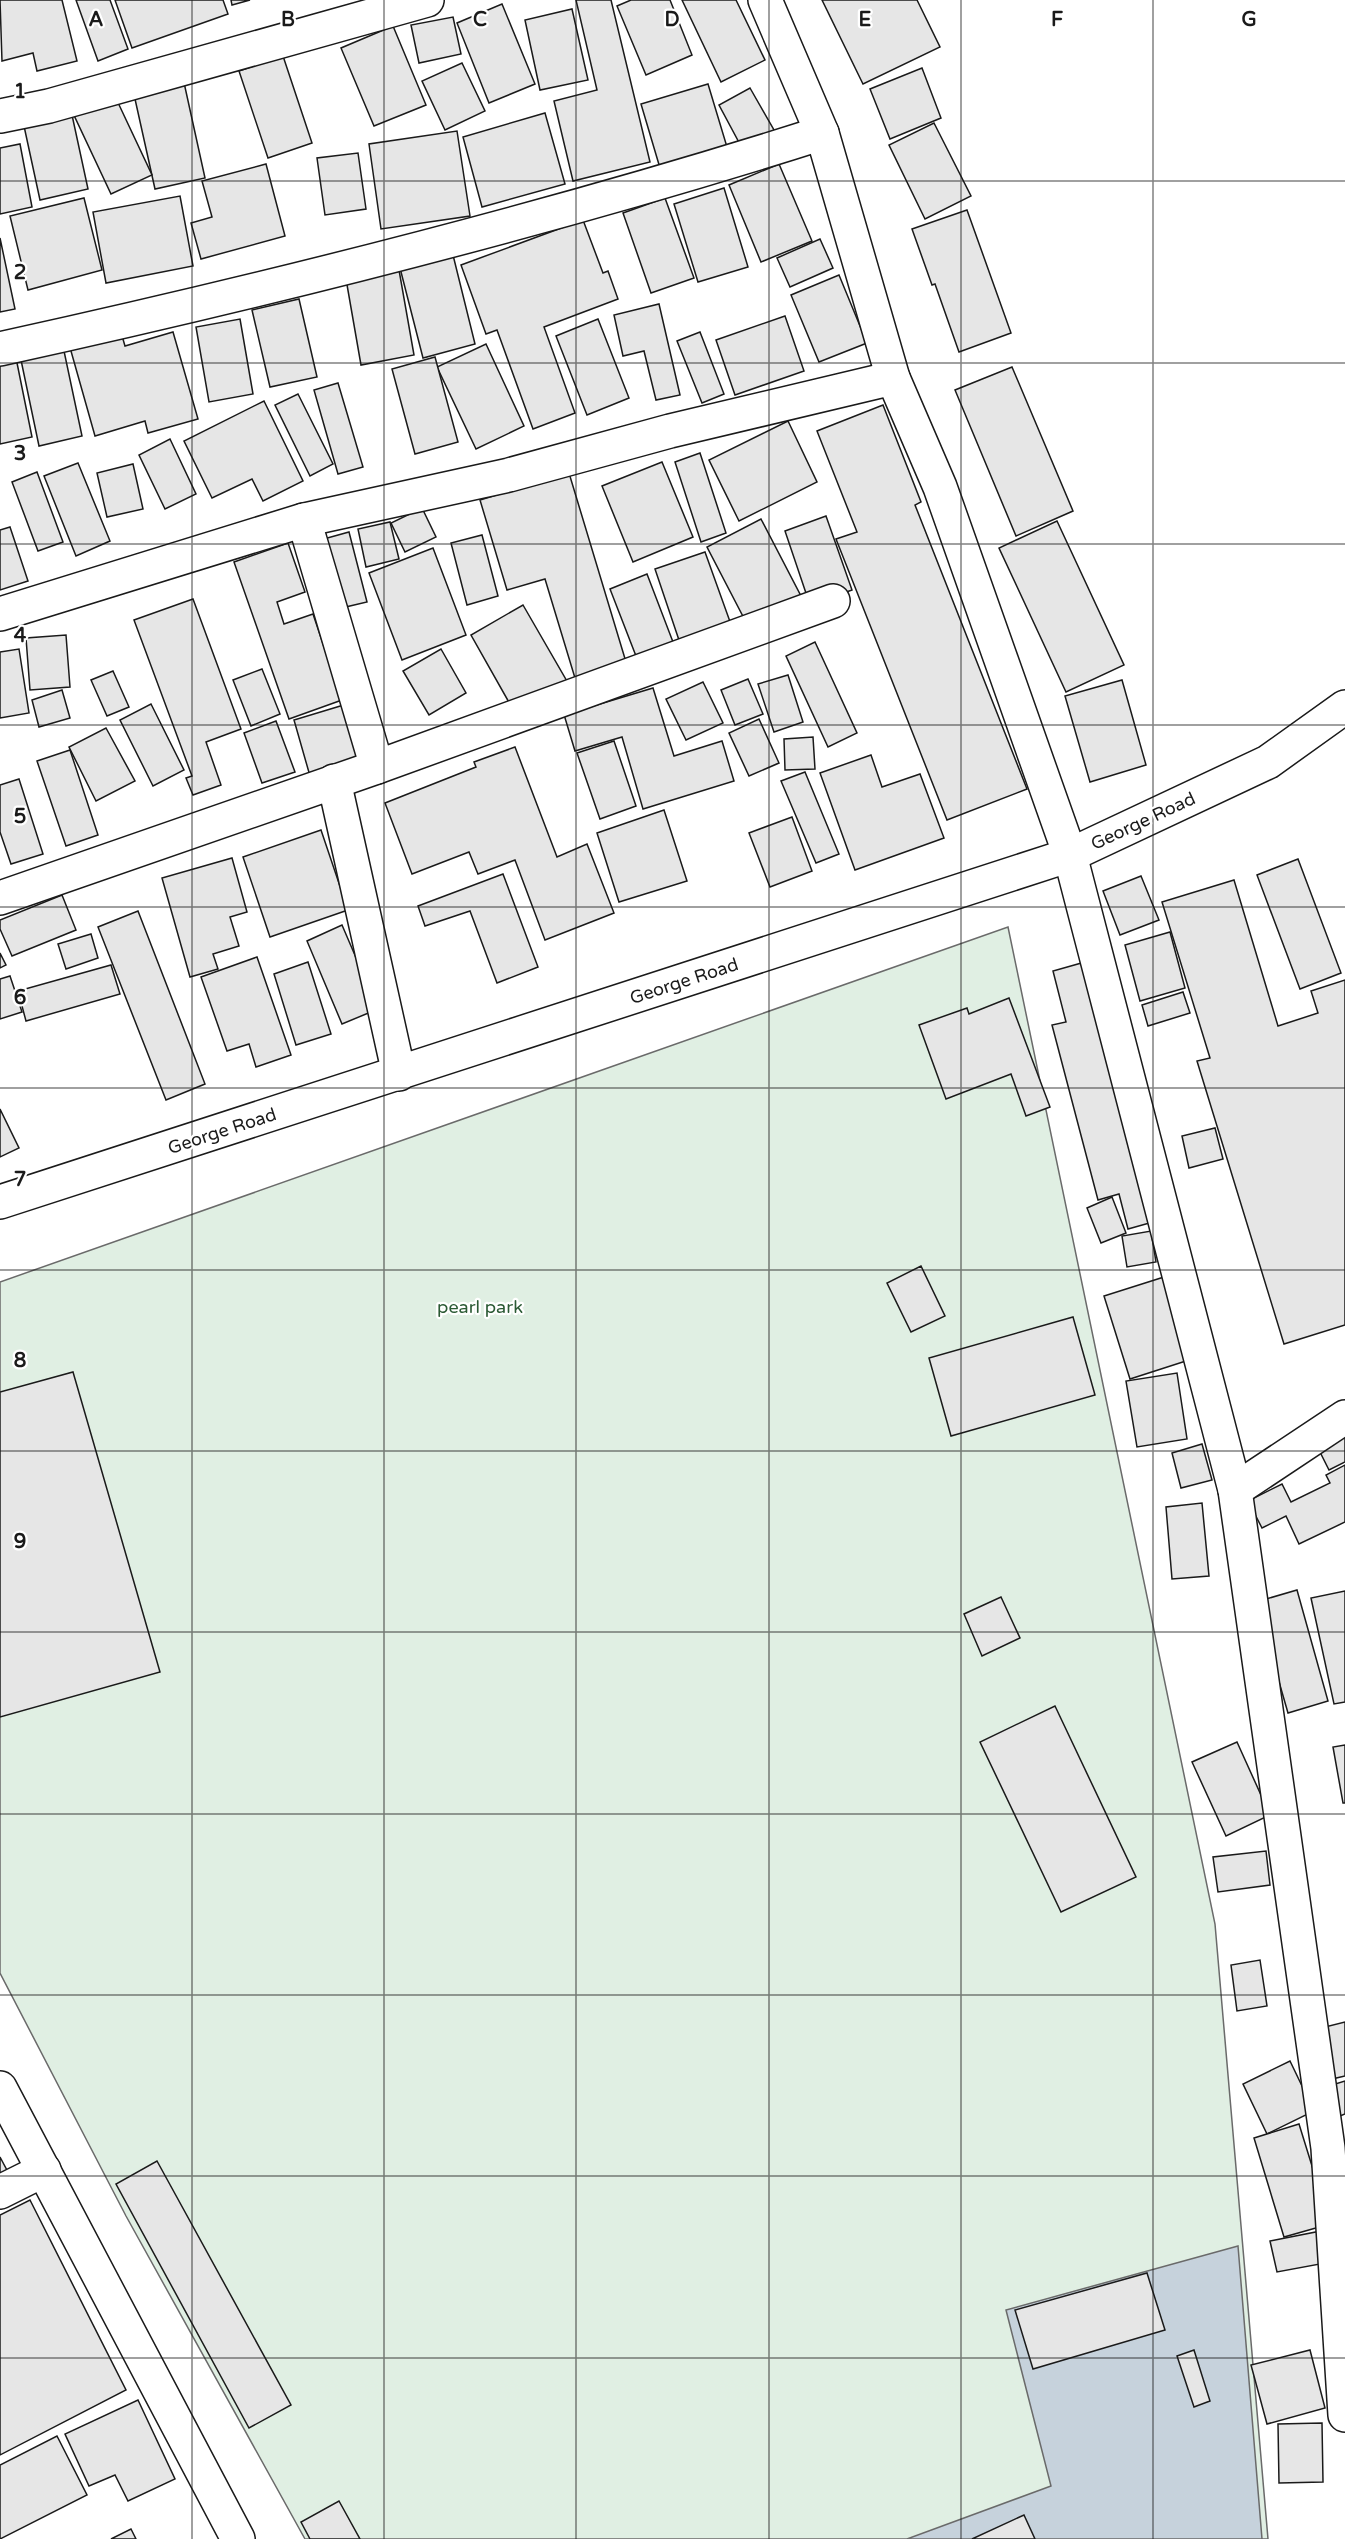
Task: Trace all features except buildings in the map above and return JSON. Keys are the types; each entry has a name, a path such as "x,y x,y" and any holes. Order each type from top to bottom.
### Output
{"street":[{"path":"0,116 49,106 427,0"},
{"path":"765,0 822,133 893,378 940,487 1071,855 1234,1490 1328,2148 1345,2415"},
{"path":"0,349 129,320 458,239 683,177 822,133"},
{"path":"0,614 304,520 509,475 670,431 893,378"},
{"path":"304,520 377,767"},
{"path":"0,898 377,767 833,601"},
{"name":"George Road","path":"0,1202 1071,855 1268,762 1345,707"},
{"path":"334,781 399,1074"},
{"path":"1234,1490 1345,1417"},
{"path":"0,2088 238,2539"},
{"path":"0,2192 44,2170"}],"green space":[{"name":"pearl park","path":"1008,927 1215,1924 1268,2539 305,2539 126,2216 0,1973 0,1282"}],"shaded area":[{"path":"1238,2246 1262,2539 907,2539 1051,2486 1006,2310"}]}
